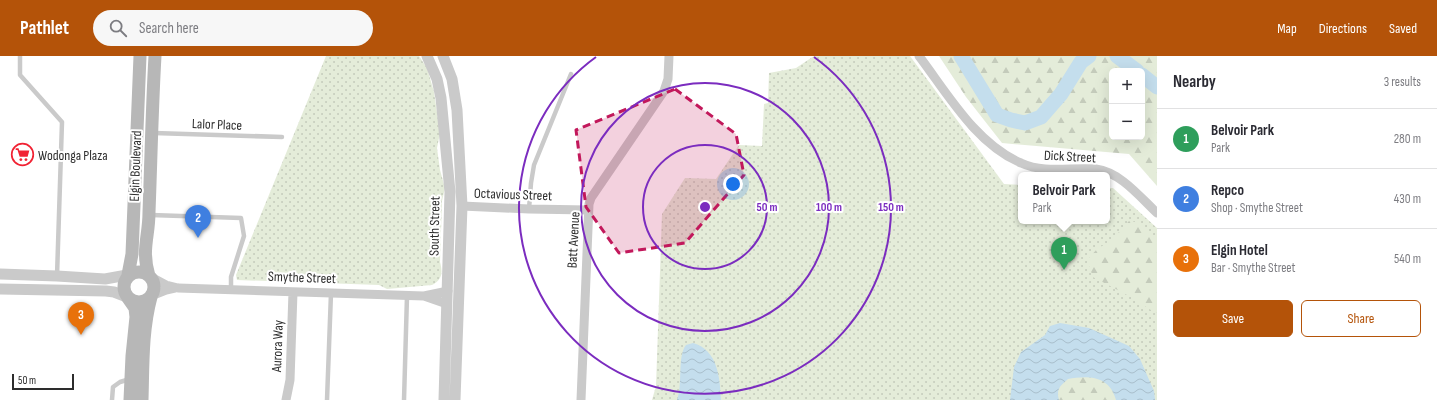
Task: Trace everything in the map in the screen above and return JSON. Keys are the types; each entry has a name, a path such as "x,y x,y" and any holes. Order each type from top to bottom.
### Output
{"main road":[{"name":"Elgin Boulevard","path":"128,275 132,254 140,56"},
{"name":"Elgin Boulevard","path":"150,277 145,250 149,215 155,56"},
{"path":"130,400 130,378 136,314 134,305 127,297 123,286 128,275 140,272 150,277 154,288 147,312 144,343 142,400"},
{"path":"127,297 139,302 147,300 151,296"}],"street":[{"name":"South Street","path":"427,56 437,79 441,98 448,163 450,205 444,400"},
{"name":"South Street","path":"442,56 452,79 458,110 462,206 455,400"},
{"name":"Batt Avenue","path":"581,400 588,210 591,198 664,91 668,79 669,56"},
{"name":"Dick Street","path":"919,56 968,121 1004,155 1021,163 1045,170 1097,169 1104,172"},
{"name":"Dick Street","path":"1110,174 1124,183 1157,212"},
{"path":"450,205 462,206"},
{"name":"Octavious Street","path":"462,206 588,210"},
{"path":"127,297 109,292 4,289 4,275 105,279 128,275"},
{"path":"57,276 57,291"},
{"name":"Smythe Street","path":"150,277 166,285 178,288"},
{"name":"Smythe Street","path":"151,296 166,290 178,288 407,296 424,296 448,291"},
{"path":"447,304 458,297 448,291"},
{"name":"Aurora Way","path":"286,400 290,380 293,292"},
{"name":"Smythe Street","path":"424,296 447,304"}],"lane":[{"path":"20,56 20,75 62,122 57,276"},
{"path":"529,209 534,165 571,74"},
{"name":"Lalor Place","path":"152,133 282,137"},
{"path":"149,215 242,218 244,236 231,277 230,290"},
{"path":"327,400 331,293"},
{"path":"404,400 407,296"},
{"path":"112,400 113,386 130,378"}],"highlighted area":[{"path":"675,89 736,134 744,175 685,243 619,253 586,207 576,130"}],"green space":[{"path":"326,56 419,56 427,68 434,92 440,133 437,148 440,170 445,188 442,201 441,276 438,281 432,285 387,289 379,285 237,280 236,275"},
{"path":"814,56 910,56 1004,184 1018,185 1018,224 1110,224 1110,188 1113,188 1157,228 1157,400 652,400 656,386 662,214 685,178 716,179 739,145 762,146 764,104 768,103 769,73 796,68"},
{"path":"939,56 1157,56 1157,186 1129,154 1002,143 966,97"},
{"path":"1129,221 1135,222 1157,238 1157,314 1131,297 1093,277 1087,260 1098,248 1110,242"},
{"path":"1078,377 1097,379 1107,384 1114,393 1116,400 1059,400 1058,390 1062,384 1069,379"}],"water":[{"path":"1060,323 1089,328 1129,346 1140,359 1154,391 1155,400 1116,400 1109,386 1097,379 1083,377 1068,379 1058,390 1059,400 1010,400 1014,367 1021,352 1045,335 1050,326"},
{"path":"693,343 708,352 713,358 720,383 721,400 677,400 680,387 683,350 686,345"}],"waterway":[{"path":"961,56 997,115 1025,123 1041,117 1061,94 1081,62 1089,56"},
{"path":"1117,56 1133,68"},
{"path":"1145,77 1157,87"}],"place":[{"name":"Wodonga Plaza","path":"23,155"},
{"name":"Repco","path":"198,238"},
{"name":"Belvoir Park","path":"1064,270"},
{"name":"Elgin Hotel","path":"81,335"}]}
